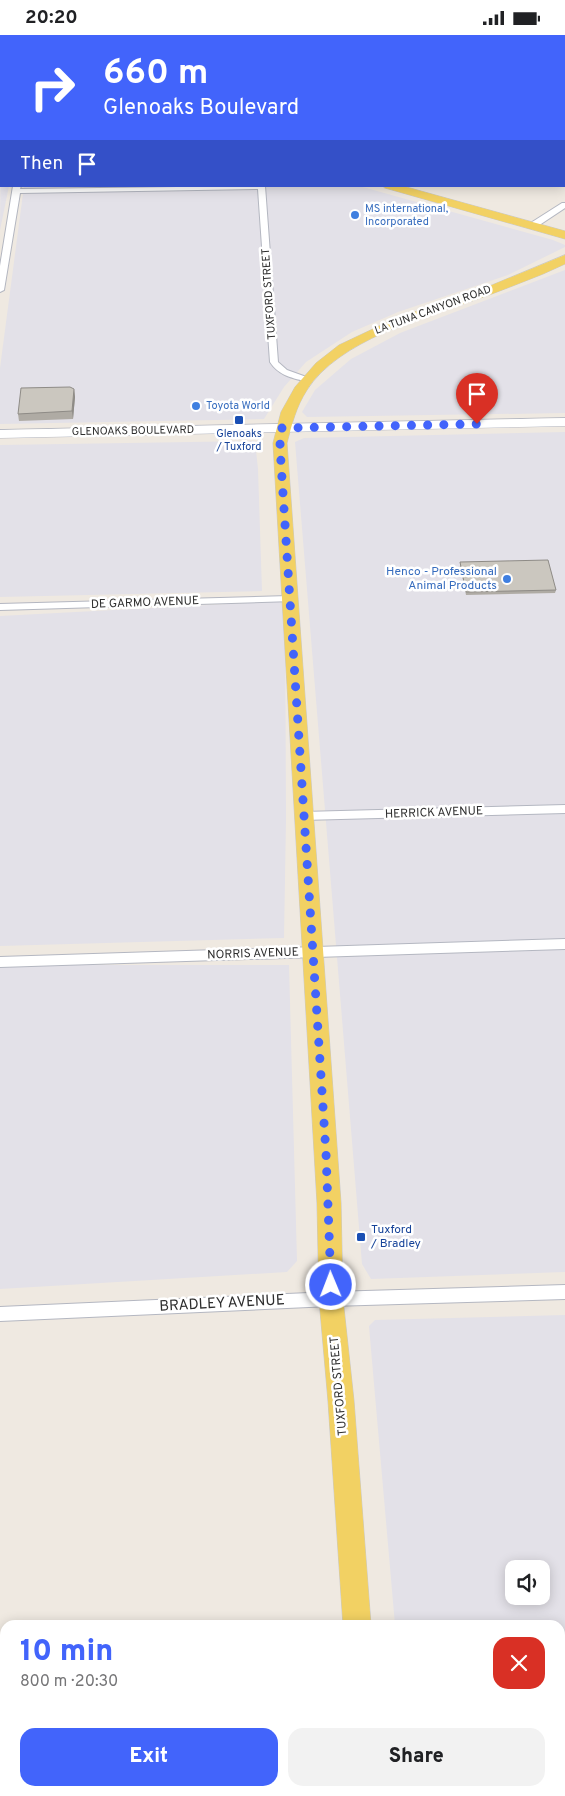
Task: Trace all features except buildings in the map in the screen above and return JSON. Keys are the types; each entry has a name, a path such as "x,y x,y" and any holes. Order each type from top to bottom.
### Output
{"main road":[{"path":"396,187 565,235"},
{"name":"LA TUNA CANYON ROAD","path":"282,428 296,395 308,379 332,357 369,334 533,273 565,259"},
{"name":"GLENOAKS BOULEVARD","path":"0,434 565,422"},
{"name":"TUXFORD STREET","path":"282,428 280,443 289,599 328,1193 331,1299 341,1401 356,1620"}],"street":[{"path":"0,291 17,189 180,187"},
{"name":"TUXFORD STREET","path":"262,187 274,362 277,367 285,372 308,379"},
{"path":"532,226 565,205"},
{"name":"DE GARMO AVENUE","path":"0,607 289,599"},
{"name":"HERRICK AVENUE","path":"303,816 565,809"},
{"name":"NORRIS AVENUE","path":"0,961 565,944"},
{"name":"BRADLEY AVENUE","path":"0,1314 331,1299 565,1292"}],"shaded area":[{"path":"0,187 9,187 0,230"},
{"path":"24,187 363,187 553,240 565,245 565,247 508,275 398,312 352,332 306,362 284,387 264,419 0,424 0,368"},
{"path":"565,270 565,413 307,417 302,412 315,390 351,359 400,333"},
{"path":"565,432 565,1272 371,1279 362,1264 295,442 304,438"},
{"path":"255,441 258,469 262,591 0,597 0,445"},
{"path":"285,601 286,819 284,938 0,946 0,616"},
{"path":"0,965 289,965 297,1261 287,1272 0,1289"},
{"path":"565,1315 565,1620 395,1620 369,1326 375,1320"}],"place":[{"name":"MS international, Incorporated","path":"355,215"},
{"name":"Toyota World","path":"196,406"},
{"name":"Glenoaks / Tuxford","path":"239,420"},
{"name":"Henco - Professional Animal Products","path":"507,579"},
{"name":"Tuxford / Bradley","path":"361,1237"}],"route":[{"path":"331,1285 326,1153 281,463 280,443 282,428 477,424"}]}
